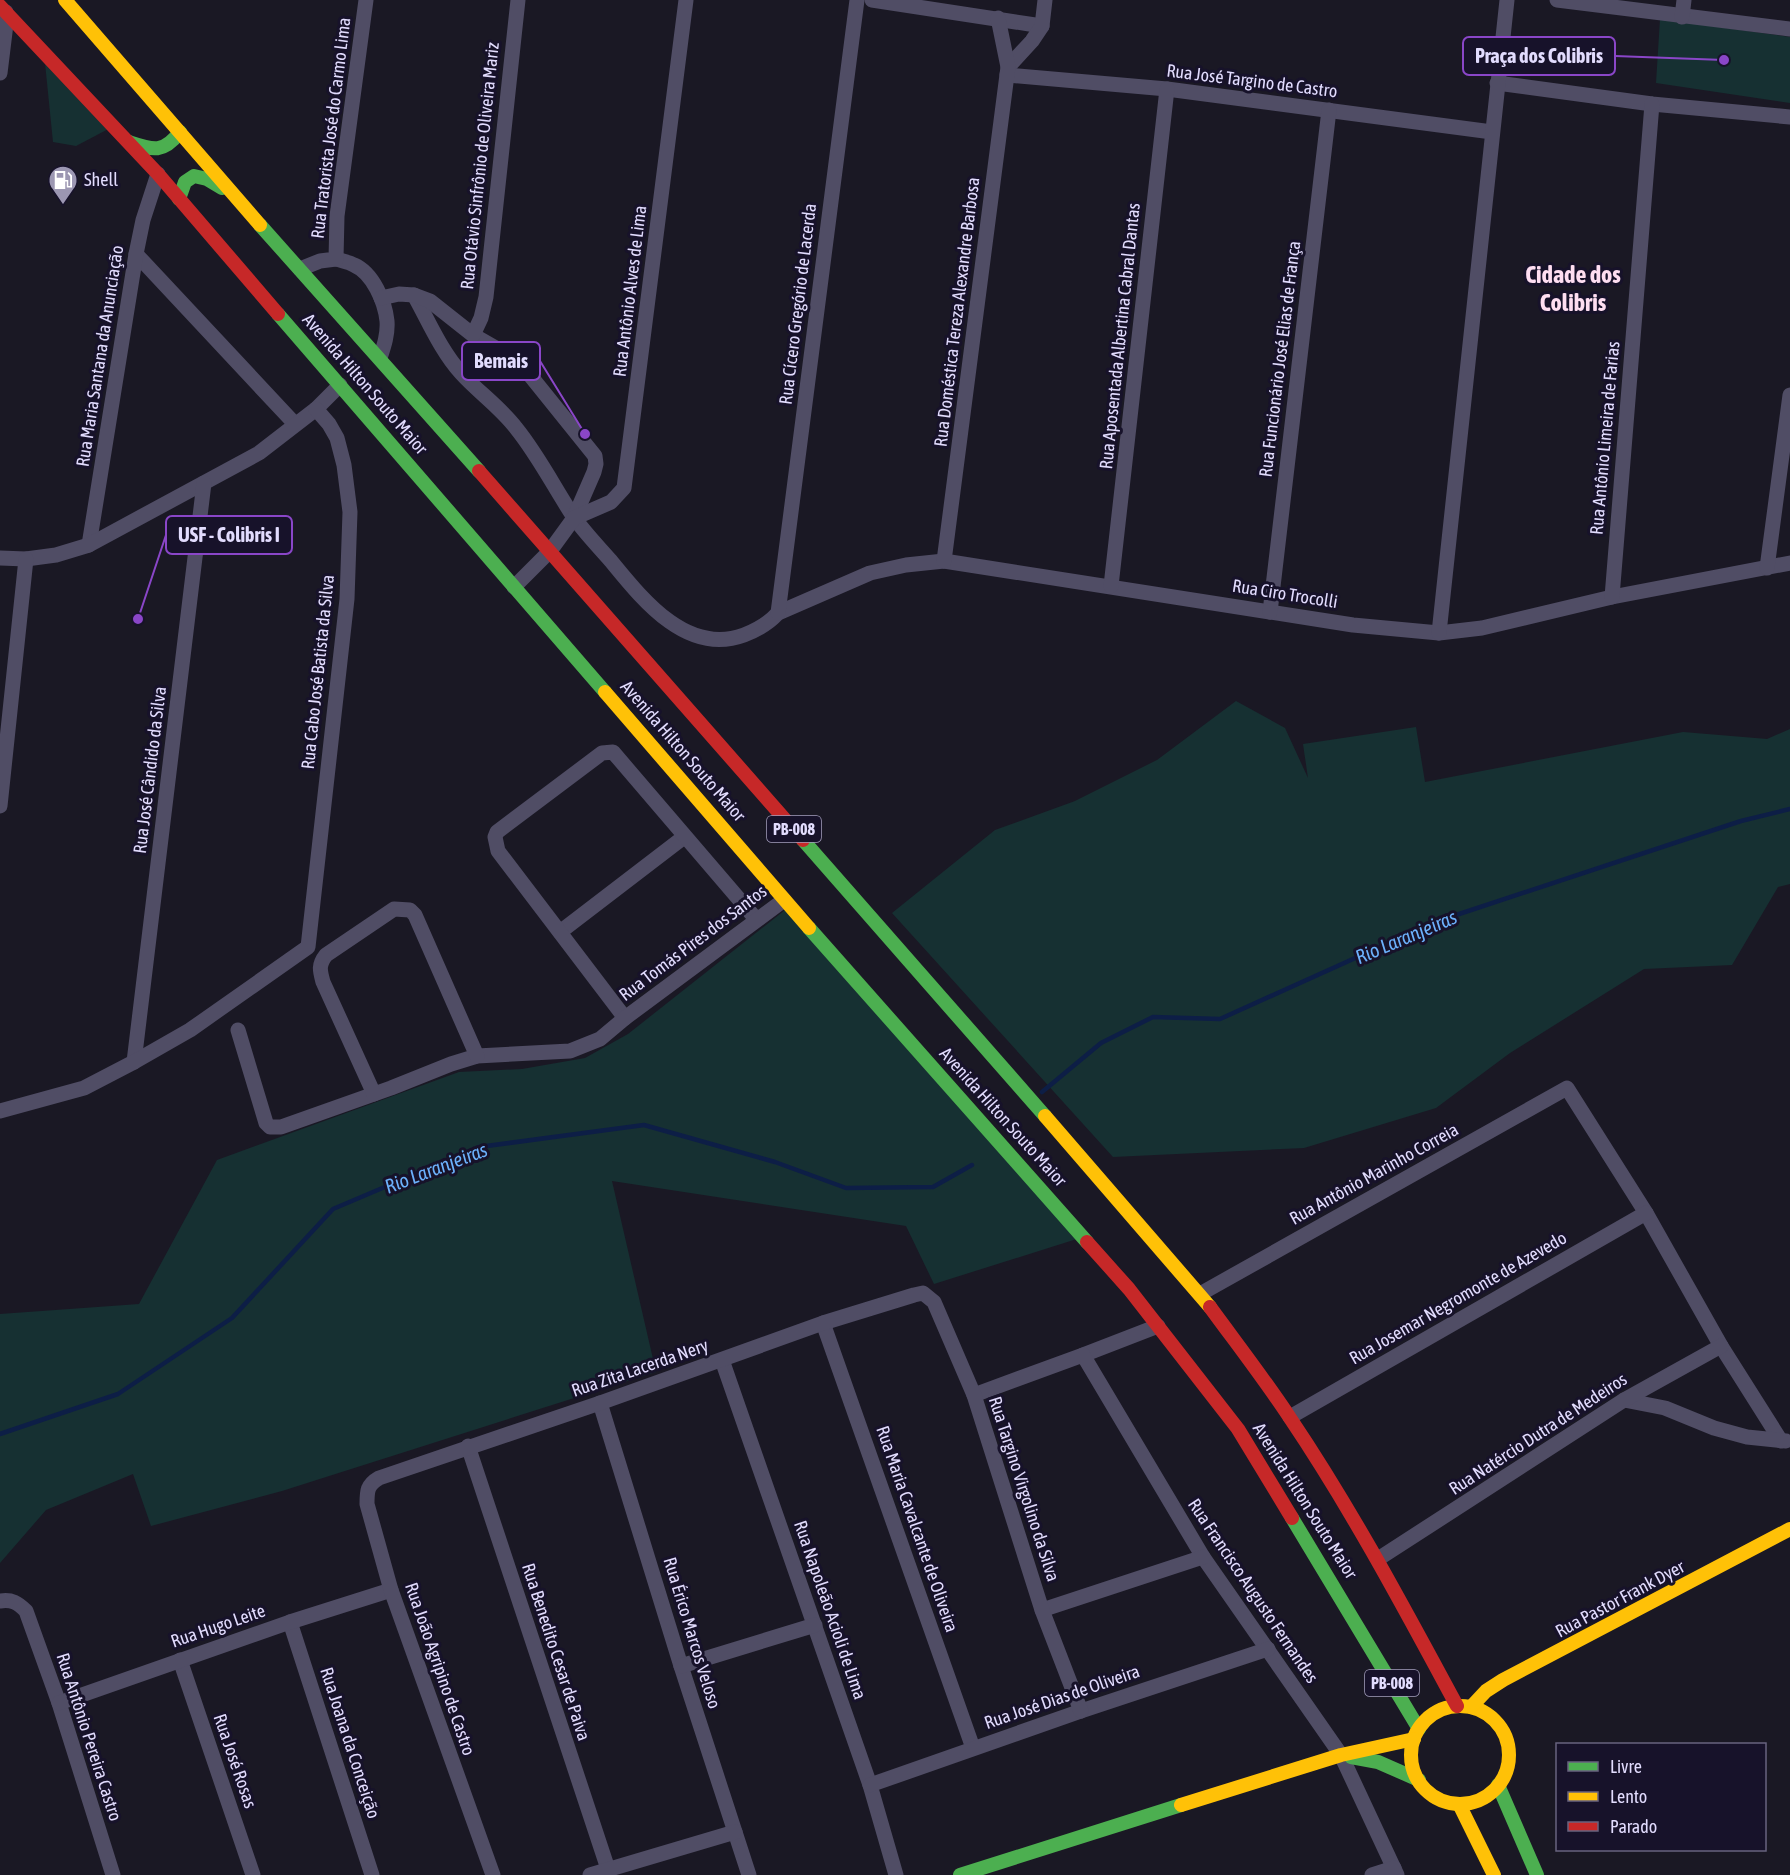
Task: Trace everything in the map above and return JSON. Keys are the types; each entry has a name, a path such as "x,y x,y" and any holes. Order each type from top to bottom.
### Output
{"main road":[{"name":"Avenida Hilton Souto Maior","path":"70,3 234,195 550,551 1200,1294 1290,1417 1378,1559 1464,1706"},
{"name":"Avenida Hilton Souto Maior","path":"3,9 158,174 784,900 1130,1289 1238,1429 1365,1637 1416,1734"},
{"path":"129,142 148,148 162,149 171,144 180,132"},
{"path":"179,199 181,187 185,181 191,176 199,175 207,177 234,195"},
{"name":"Rua Pastor Frank Dyer","path":"1464,1706 1503,1680 1790,1529"},
{"path":"1464,1706 1485,1712 1496,1721 1504,1732 1509,1760 1506,1773 1498,1785 1481,1799 1459,1804 1436,1797 1419,1780 1413,1768 1412,1755 1416,1734 1435,1713 1464,1706"},
{"path":"960,1875 1341,1755 1416,1734"},
{"path":"1341,1755 1366,1758 1419,1780"},
{"path":"1498,1785 1537,1875"},
{"path":"1459,1804 1490,1871"}],"street":[{"name":"Rua Tratorista José do Carmo Lima","path":"300,269 320,261 336,260 337,216 366,0"},
{"name":"Rua Otávio Sinfrônio de Oliveira Mariz","path":"473,335 481,318 486,297 518,0"},
{"name":"Rua Antônio Alves de Lima","path":"574,518 611,502 624,488 686,0"},
{"name":"Rua Cícero Gregório de Lacerda","path":"778,613 857,0"},
{"path":"872,0 1042,26"},
{"path":"1007,71 1042,26 1044,0"},
{"path":"1439,633 1507,0"},
{"path":"1557,0 1790,29"},
{"path":"1682,17 1684,0"},
{"path":"0,73 3,9"},
{"name":"Rua Doméstica Tereza Alexandre Barbosa","path":"944,561 1007,71 998,18"},
{"name":"Rua José Targino de Castro","path":"1007,71 1167,89 1492,132"},
{"path":"1497,83 1652,104 1790,117"},
{"name":"Rua Aposentada Albertina Cabral Dantas","path":"1111,586 1167,89"},
{"name":"Rua Antônio Limeira de Farias","path":"1612,597 1652,104"},
{"name":"Rua Funcionário José Elias de França","path":"1269,612 1329,110"},
{"name":"Rua Maria Santana da Anunciação","path":"89,546 135,254 158,174"},
{"path":"135,254 295,424"},
{"path":"336,260 356,265 371,280 381,298 387,321 386,342 380,358"},
{"path":"381,298 399,294 414,295 430,301 473,335 510,356 521,365 595,456 594,472 574,518 550,551 514,587"},
{"name":"Rua Ciro Trocolli","path":"414,295 460,373 516,428 574,518 640,597 670,621 697,637 715,641 736,638 752,632 778,613 870,573 906,565 944,561 1353,625 1439,633 1482,628 1612,597 1790,563"},
{"path":"0,558 26,559 56,555 89,546 259,453 316,409 340,385"},
{"path":"1767,568 1790,395"},
{"name":"Rua Cabo José Batista da Silva","path":"134,1062 190,1030 308,947 347,599 350,512 344,465 337,438 316,409"},
{"name":"Rua José Cândido da Silva","path":"134,1062 204,483"},
{"path":"0,806 26,559"},
{"path":"625,1018 495,844 498,832 602,753 613,752 756,919"},
{"path":"560,932 684,837"},
{"name":"Rua Tomás Pires dos Santos","path":"238,1030 266,1123 270,1126 281,1127 477,1056 570,1051 600,1039 784,900"},
{"path":"374,1094 323,982 320,970 321,962 326,955 394,909 410,910 415,915 477,1056"},
{"path":"0,1112 84,1088 134,1062"},
{"name":"Rua Antônio Marinho Correia","path":"1200,1294 1567,1088 1646,1213"},
{"path":"1646,1213 1721,1346 1785,1441"},
{"name":"Rua Josemar Negromonte de Azevedo","path":"1290,1417 1646,1213"},
{"name":"Rua Targino Virgolino da Silva","path":"914,1295 923,1293 934,1302 974,1395 1042,1610 1081,1711"},
{"name":"Rua Zita Lacerda Nery","path":"379,1478 600,1403 823,1323 914,1295"},
{"name":"Rua Maria Cavalcante de Oliveira","path":"823,1323 973,1748"},
{"path":"974,1395 1158,1326"},
{"name":"Rua Natércio Dutra de Medeiros","path":"1378,1559 1624,1401 1721,1346"},
{"name":"Rua Francisco Augusto Fernandes","path":"1083,1356 1203,1557 1341,1755 1396,1871"},
{"name":"Rua Napoleão Acioli de Lima","path":"722,1360 870,1785 896,1875"},
{"path":"1624,1401 1665,1408 1714,1428 1747,1437 1785,1441"},
{"name":"Rua Érico Marcos Veloso","path":"600,1403 681,1666 749,1875"},
{"name":"Rua Benedito Cesar de Paiva","path":"468,1446 608,1869"},
{"name":"Rua João Agripino de Castro","path":"379,1478 370,1483 367,1491 367,1504 391,1590 493,1875"},
{"path":"1042,1610 1203,1557"},
{"name":"Rua Hugo Leite","path":"59,1703 290,1622 391,1590"},
{"name":"Rua Antônio Pereira Castro","path":"0,1601 9,1600 18,1603 26,1611 59,1703 113,1875"},
{"name":"Rua Joana da Conceição","path":"290,1622 372,1875"},
{"path":"681,1666 815,1625"},
{"name":"Rua José Dias de Oliveira","path":"870,1785 1268,1649"},
{"name":"Rua José Rosas","path":"180,1660 253,1875"},
{"path":"590,1875 735,1832"},
{"path":"1372,1875 1396,1871"}],"green space":[{"path":"1660,19 1790,37 1790,103 1656,83"},
{"path":"43,43 114,126 76,146 53,142"},
{"path":"1236,701 1285,728 1308,778 1303,744 1416,727 1425,782 1683,732 1767,739 1790,729 1790,884 1778,887 1732,965 1644,969 1510,1053 1436,1108 1304,1148 1113,1157 892,913 995,830 1075,801 1157,760"},
{"path":"785,910 1083,1237 934,1284 906,1226 612,1181 656,1372 282,1491 151,1526 133,1474 46,1510 0,1563 0,1314 139,1304 217,1160 459,1072 522,1069 585,1058 628,1034"}],"waterway":[{"name":"Rio Laranjeiras","path":"1042,1092 1101,1043 1153,1017 1220,1019 1435,922 1741,821 1790,809"},
{"name":"Rio Laranjeiras","path":"0,1434 118,1394 232,1318 333,1209 479,1147 644,1125 775,1162 846,1188 933,1187 972,1165"}],"traffic: fast":[{"path":"129,142 151,148 163,147 180,132"},
{"path":"179,199 185,182 194,176 207,179 222,188"},
{"path":"260,225 479,471"},
{"path":"278,314 605,692"},
{"path":"803,840 1045,1116"},
{"path":"809,928 1087,1242"},
{"path":"1292,1518 1419,1729"},
{"path":"1351,1757 1378,1762 1419,1780"},
{"path":"1498,1785 1537,1875"},
{"path":"960,1875 1181,1805"}],"traffic: slow":[{"path":"65,0 260,225"},
{"path":"605,692 809,928"},
{"path":"1045,1116 1210,1307"},
{"path":"1471,1707 1486,1691 1503,1680 1790,1529"},
{"path":"1460,1706 1479,1710 1494,1721 1505,1736 1509,1755 1505,1774 1494,1789 1479,1800 1460,1804 1441,1800 1426,1789 1415,1774 1411,1755 1415,1736 1426,1721 1441,1710 1460,1706"},
{"path":"1181,1805 1341,1755 1414,1739"},
{"path":"1459,1804 1494,1875"}],"traffic: jam":[{"path":"0,6 158,174 278,314"},
{"path":"479,471 803,840"},
{"path":"1087,1242 1129,1289 1238,1429 1292,1518"},
{"path":"1210,1307 1261,1376 1335,1488 1457,1706"}],"place":[{"name":"Praça dos Colibris","path":"1724,60"},
{"name":"Shell","path":"63,206"},
{"name":"Bemais","path":"585,434"},
{"name":"USF - Colibris I","path":"138,619"}],"district":[{"name":"Cidade dos Colibris","path":"1573,289"}]}
